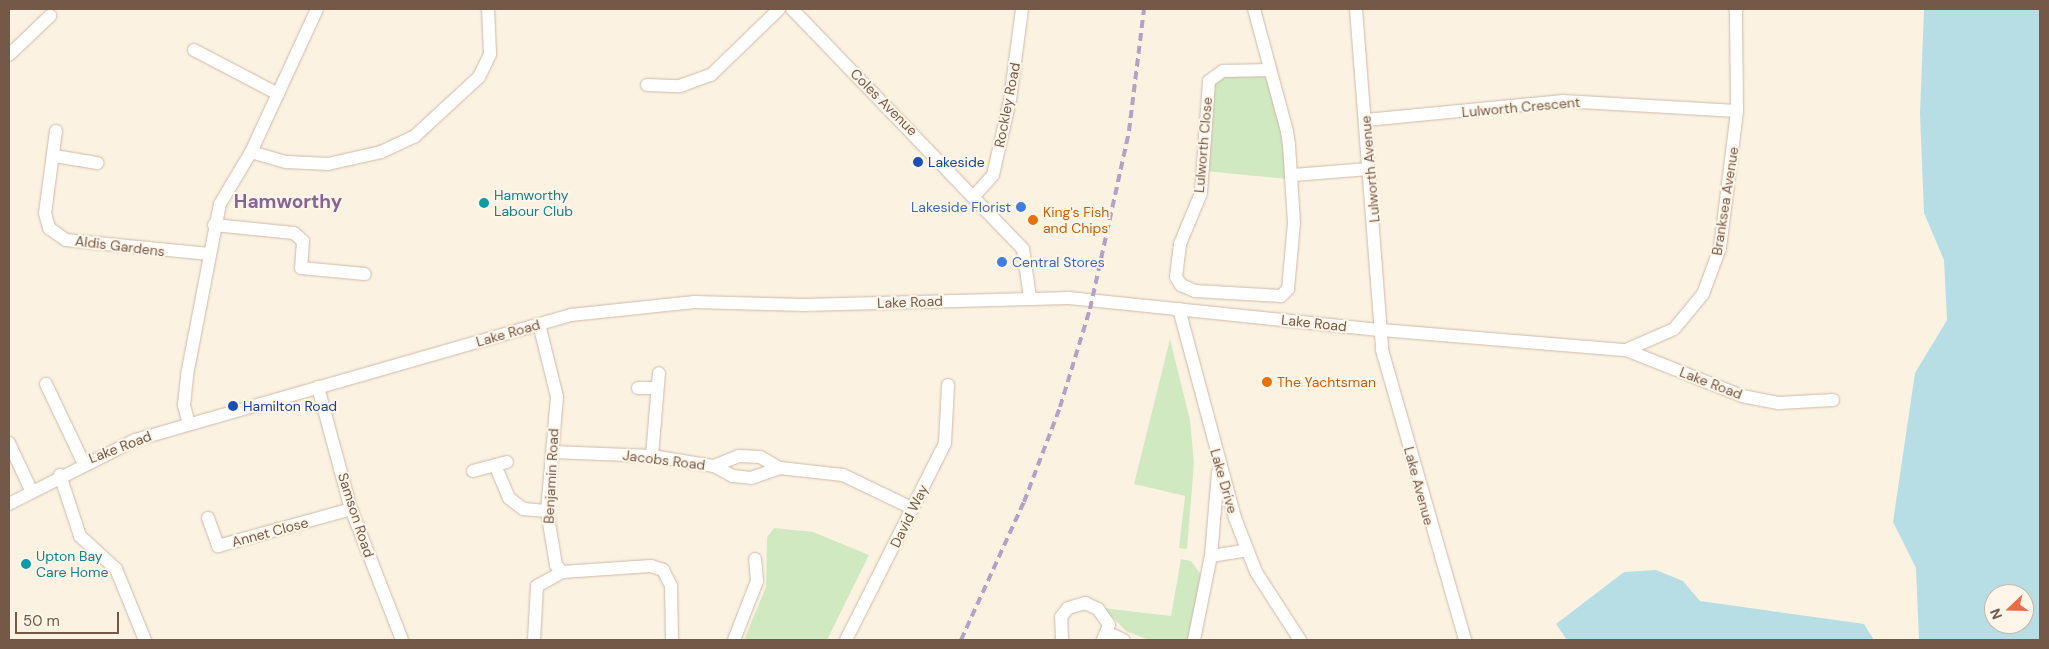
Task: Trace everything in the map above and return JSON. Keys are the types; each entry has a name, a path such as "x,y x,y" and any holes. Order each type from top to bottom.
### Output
{"street":[{"path":"188,424 184,405 187,375 214,225 220,204 251,152 317,9"},
{"path":"251,152 287,162 328,164 381,152 415,136 479,77 490,54 488,9"},
{"path":"647,85 680,86 712,76 779,9"},
{"name":"Coles Avenue","path":"792,9 975,195 1023,249 1030,297"},
{"name":"Rockley Road","path":"975,195 993,175 1010,100 1022,9"},
{"name":"Lulworth Close","path":"1254,9 1287,131 1293,175 1289,280 1281,296 1195,291 1181,285 1176,277 1180,244 1201,193 1209,81 1223,71 1270,70"},
{"name":"Lulworth Avenue","path":"1356,9 1366,120 1380,330"},
{"name":"Branksea Avenue","path":"1626,350 1674,329 1703,294 1720,248 1737,111 1736,9"},
{"path":"9,55 50,16"},
{"path":"194,50 278,94"},
{"name":"Lulworth Crescent","path":"1366,120 1563,102 1737,111"},
{"name":"Aldis Gardens","path":"56,131 56,156 45,213 50,228 66,240 209,254"},
{"path":"56,156 98,163"},
{"path":"1293,175 1369,169"},
{"path":"214,225 294,234 303,241 301,268 365,274"},
{"name":"Lake Road","path":"9,504 83,462 134,440 188,424 539,324 606,308 694,302 804,305 1030,297 1179,309 1380,330 1626,350 1742,396 1779,403 1833,400"},
{"name":"Lake Drive","path":"1179,309 1219,466 1247,550 1272,599 1300,640"},
{"name":"Benjamin Road","path":"539,324 557,397 547,511 554,557 562,572"},
{"name":"Lake Avenue","path":"1380,330 1382,350 1465,640"},
{"path":"652,456 659,373"},
{"path":"46,384 83,462"},
{"name":"David Way","path":"846,640 945,444 948,386"},
{"name":"Samson Road","path":"318,387 351,510 402,640"},
{"path":"638,388 657,388"},
{"path":"9,443 31,490"},
{"name":"Jacobs Road","path":"553,452 652,456 714,466 734,476 751,478 780,468 856,478 912,508"},
{"path":"714,466 739,456 760,457 780,468"},
{"path":"473,471 501,464 509,498 523,509 547,511"},
{"path":"1194,640 1212,556 1219,466"},
{"path":"60,475 80,536 116,569 145,640"},
{"name":"Annet Close","path":"208,518 218,546 351,510"},
{"path":"1212,556 1247,550"},
{"path":"734,640 757,581 755,560"},
{"path":"534,640 537,586 562,572 651,566 663,570 671,586 672,640"},
{"path":"1062,640 1061,617 1068,608 1086,603 1104,615 1105,636 1124,640"}],"green space":[{"path":"1222,77 1264,77 1269,83 1276,100 1288,179 1204,171 1211,88"},
{"path":"1170,339 1190,420 1194,463 1187,549 1179,548 1185,496 1134,484"},
{"path":"774,528 813,532 869,555 827,640 744,640 766,587 767,537"},
{"path":"1181,559 1191,561 1202,576 1190,640 1149,640 1126,631 1103,608 1171,616"}],"water":[{"path":"1924,9 2040,9 2040,640 1919,640 1916,568 1893,522 1915,373 1947,320 1944,260 1924,213 1920,114"},
{"path":"1656,570 1683,581 1700,601 1864,624 1874,640 1567,640 1556,624 1624,572"}],"railway":[{"path":"961,640 1024,502 1060,407 1090,309 1129,131 1144,9"}],"place":[{"name":"Lakeside","path":"918,162"},
{"name":"Hamworthy Labour Club","path":"484,203"},
{"name":"Lakeside Florist","path":"1021,207"},
{"name":"King's Fish and Chips","path":"1033,220"},
{"name":"Central Stores","path":"1002,262"},
{"name":"The Yachtsman","path":"1267,382"},
{"name":"Hamilton Road","path":"233,406"},
{"name":"Upton Bay Care Home","path":"26,564"}],"district":[{"name":"Hamworthy","path":"288,202"}]}
